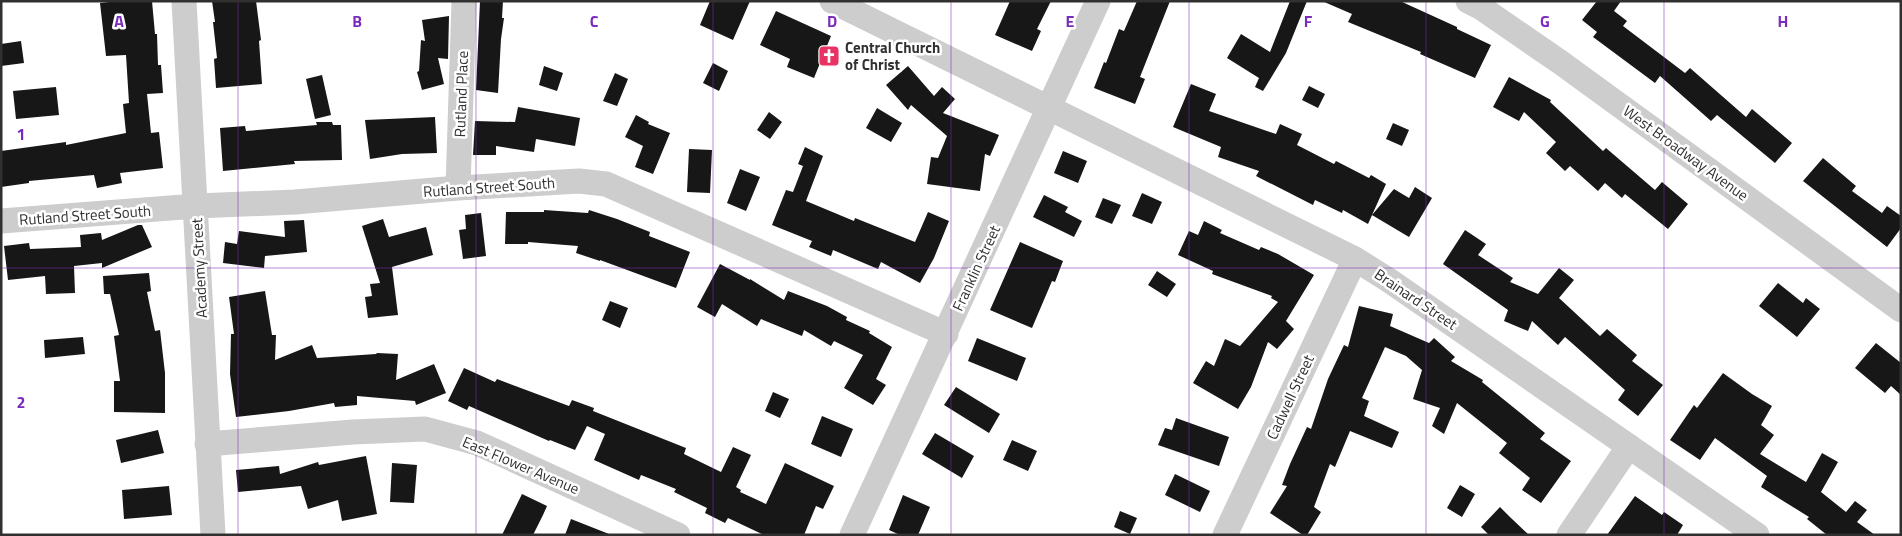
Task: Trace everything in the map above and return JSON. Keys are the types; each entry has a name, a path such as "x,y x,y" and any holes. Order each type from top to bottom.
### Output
{"street":[{"name":"Academy Street","path":"184,1 213,535"},
{"name":"Rutland Place","path":"458,188 464,1"},
{"name":"Brainard Street","path":"832,1 1355,259 1390,281 1757,535"},
{"name":"Franklin Street","path":"852,535 1098,1"},
{"name":"West Broadway Avenue","path":"1468,1 1480,7 1560,62 1901,310"},
{"name":"Rutland Street South","path":"1,221 196,206 295,202 458,188 579,181 606,184 946,334"},
{"name":"Cadwell Street","path":"1225,535 1355,259"},
{"name":"East Flower Avenue","path":"207,444 425,428 477,443 678,535"},
{"path":"1569,535 1630,446"}],"building":[{"path":"152,1 155,34 157,34 158,65 161,65 163,93 147,94 151,133 159,132 163,168 120,173 122,183 97,188 94,175 29,181 29,183 1,187 1,151 66,142 66,145 126,133 123,104 129,103 126,55 106,56 100,3"},
{"path":"212,1 256,1 261,40 259,41 262,84 216,88 214,59 217,58"},
{"path":"480,1 503,1 502,18 504,18 498,93 476,90"},
{"path":"710,1 750,1 733,40 700,25"},
{"path":"1010,1 1051,1 1037,29 1041,31 1032,51 995,35"},
{"path":"1137,1 1170,1 1140,77 1145,79 1135,104 1094,88 1119,29 1124,31"},
{"path":"1290,1 1307,1 1286,53 1263,91 1255,87 1259,78 1227,58 1241,34 1270,52"},
{"path":"1322,1 1400,1 1491,45 1475,78 1420,54 1421,52 1348,22 1352,14"},
{"path":"1597,1 1621,1 1614,11 1627,21 1623,26 1685,73 1690,68 1746,117 1752,109 1792,143 1775,163 1717,115 1711,121 1660,76 1655,83 1593,37 1597,32 1582,20"},
{"path":"776,11 831,36 814,78 787,67 790,59 760,45"},
{"path":"449,16 448,59 438,58 444,84 422,90 417,72 419,71 421,40 425,41 422,20"},
{"path":"21,41 24,63 1,66 1,44"},
{"path":"713,63 728,71 719,91 703,83"},
{"path":"544,66 563,73 557,91 539,85"},
{"path":"908,66 934,96 942,87 955,99 943,113 999,135 990,156 985,154 980,191 927,184 931,157 938,158 947,136 911,105 908,110 886,85"},
{"path":"615,73 628,79 617,106 603,101"},
{"path":"322,75 331,115 315,119 306,79"},
{"path":"1509,77 1551,100 1550,102 1603,151 1606,148 1655,190 1662,182 1688,204 1668,229 1625,194 1622,198 1605,183 1598,191 1570,166 1565,171 1546,153 1556,142 1524,112 1519,121 1493,107"},
{"path":"1191,84 1216,94 1209,111 1276,134 1280,124 1302,134 1297,145 1334,164 1336,161 1369,178 1371,175 1386,184 1368,224 1343,210 1342,213 1315,200 1313,205 1256,176 1259,171 1218,157 1221,147 1173,127"},
{"path":"1309,86 1325,94 1318,108 1302,100"},
{"path":"56,87 59,115 16,119 13,91"},
{"path":"518,107 580,118 575,146 536,139 534,152 496,146 496,155 473,155 475,121 515,122"},
{"path":"877,108 902,123 891,142 866,128"},
{"path":"769,112 782,122 770,139 757,130"},
{"path":"636,115 649,122 648,124 670,133 653,174 635,167 643,146 625,137"},
{"path":"435,117 437,153 402,154 370,159 365,120"},
{"path":"316,122 332,122 333,125 341,125 342,160 294,161 295,164 223,171 220,128 245,126 246,131 317,125"},
{"path":"1393,123 1409,130 1402,146 1386,139"},
{"path":"805,147 823,156 806,201 854,221 855,218 915,242 928,212 949,221 934,258 920,283 881,262 878,269 833,250 831,256 809,247 812,241 772,225 786,190 793,192 803,166 798,164"},
{"path":"689,149 712,150 710,193 687,192"},
{"path":"1063,151 1087,161 1078,183 1054,173"},
{"path":"1823,158 1856,186 1852,191 1882,213 1887,206 1901,216 1901,228 1887,247 1803,181"},
{"path":"740,169 760,177 746,211 727,203"},
{"path":"1415,187 1432,198 1409,237 1372,215 1394,189 1409,198"},
{"path":"1142,193 1162,202 1152,224 1132,216"},
{"path":"1044,195 1068,207 1065,212 1082,221 1074,237 1033,217"},
{"path":"1103,198 1121,205 1112,224 1095,217"},
{"path":"544,210 588,213 589,210 650,232 649,236 690,252 676,288 576,253 578,246 528,242 528,244 505,244 506,212 544,212"},
{"path":"481,213 486,256 463,259 459,230 466,229 465,215"},
{"path":"383,219 389,237 426,227 433,255 392,267 398,315 368,318 365,297 372,296 370,284 380,283 362,226"},
{"path":"304,220 307,252 265,256 264,268 223,263 225,242 237,244 239,231 285,237 284,221"},
{"path":"1204,221 1222,230 1220,233 1259,250 1261,247 1278,254 1314,275 1286,321 1294,329 1277,349 1268,342 1251,387 1238,409 1193,383 1206,361 1214,366 1225,339 1240,346 1278,302 1271,298 1272,296 1212,274 1213,271 1178,255 1189,231 1198,235"},
{"path":"142,225 152,247 102,268 102,263 74,266 75,293 46,294 45,276 8,280 4,246 29,243 30,249 81,247 80,235 101,233 102,240"},
{"path":"1465,230 1486,244 1478,255 1513,278 1510,282 1538,294 1559,268 1574,280 1559,298 1600,336 1607,329 1637,355 1632,361 1663,385 1638,416 1618,400 1625,390 1565,337 1558,345 1532,321 1528,331 1504,321 1508,310 1443,264"},
{"path":"1020,242 1063,261 1055,282 1052,281 1032,328 990,310"},
{"path":"720,264 750,279 784,300 788,291 827,306 847,317 846,320 870,331 869,333 892,347 876,379 886,385 873,405 844,388 863,355 834,341 831,346 804,330 802,336 761,319 757,326 722,304 715,317 697,307"},
{"path":"1157,271 1176,284 1167,297 1148,285"},
{"path":"149,273 151,291 147,292 155,331 160,330 165,373 165,413 114,412 114,381 120,381 114,336 119,335 110,294 104,294 103,276"},
{"path":"1778,283 1803,303 1806,298 1820,309 1797,337 1759,306"},
{"path":"265,291 272,335 276,335 275,360 312,345 317,358 377,353 398,354 396,380 434,364 446,393 416,405 415,401 357,396 357,405 335,407 334,403 289,411 236,417 230,374 231,334 234,334 229,297"},
{"path":"610,301 628,308 620,328 602,320"},
{"path":"1359,306 1393,314 1390,326 1429,343 1434,338 1455,357 1451,361 1483,380 1482,382 1545,433 1540,439 1571,461 1541,503 1522,490 1530,478 1499,453 1507,443 1457,403 1444,434 1432,426 1440,408 1413,399 1422,370 1406,356 1385,347 1362,398 1369,401 1364,416 1399,432 1392,448 1350,431 1335,467 1330,464 1314,507 1321,512 1307,535 1303,535 1270,513 1287,486 1282,485 1307,427 1311,429 1328,379 1344,345 1348,347"},
{"path":"83,337 85,354 45,358 44,340"},
{"path":"977,338 1026,358 1017,381 968,361"},
{"path":"1876,343 1901,363 1901,395 1891,386 1885,393 1855,368"},
{"path":"464,368 495,382 497,379 569,406 572,400 594,408 593,411 686,448 684,454 721,472 733,447 751,455 736,487 741,490 740,492 766,504 785,463 834,486 823,509 816,506 804,535 764,535 728,518 725,523 705,513 707,508 674,492 676,489 641,475 639,480 594,460 605,434 587,426 575,450 549,441 469,406 467,410 448,401"},
{"path":"1723,373 1772,406 1761,425 1774,435 1760,454 1806,482 1822,453 1838,462 1821,492 1846,512 1855,501 1867,510 1857,522 1875,535 1827,535 1807,519 1809,517 1761,487 1767,476 1715,438 1700,460 1670,440 1694,405 1697,408"},
{"path":"956,387 1000,414 989,433 944,405"},
{"path":"773,392 789,399 780,418 765,411"},
{"path":"822,416 853,429 841,457 811,444"},
{"path":"1176,418 1229,437 1219,466 1158,445 1165,428 1172,430"},
{"path":"158,430 164,453 121,463 116,440"},
{"path":"935,433 974,456 962,478 922,454"},
{"path":"1012,440 1037,451 1028,471 1003,460"},
{"path":"366,456 377,514 342,521 338,500 308,509 301,486 238,492 236,470 279,466 280,474 318,462 319,465"},
{"path":"392,463 417,465 414,503 390,502"},
{"path":"1175,474 1210,491 1200,512 1165,495"},
{"path":"1460,485 1475,494 1462,517 1447,508"},
{"path":"169,486 172,515 124,519 122,490"},
{"path":"522,494 547,506 543,515 533,535 502,535"},
{"path":"903,495 930,507 918,535 900,535 889,530"},
{"path":"1635,496 1662,515 1664,512 1683,525 1677,535 1607,535"},
{"path":"1500,507 1529,535 1489,535 1481,527"},
{"path":"1120,511 1137,518 1130,534 1114,527"},
{"path":"571,519 609,534 609,535 565,535"}],"place":[{"name":"Central Church of Christ","path":"829,56"}]}
